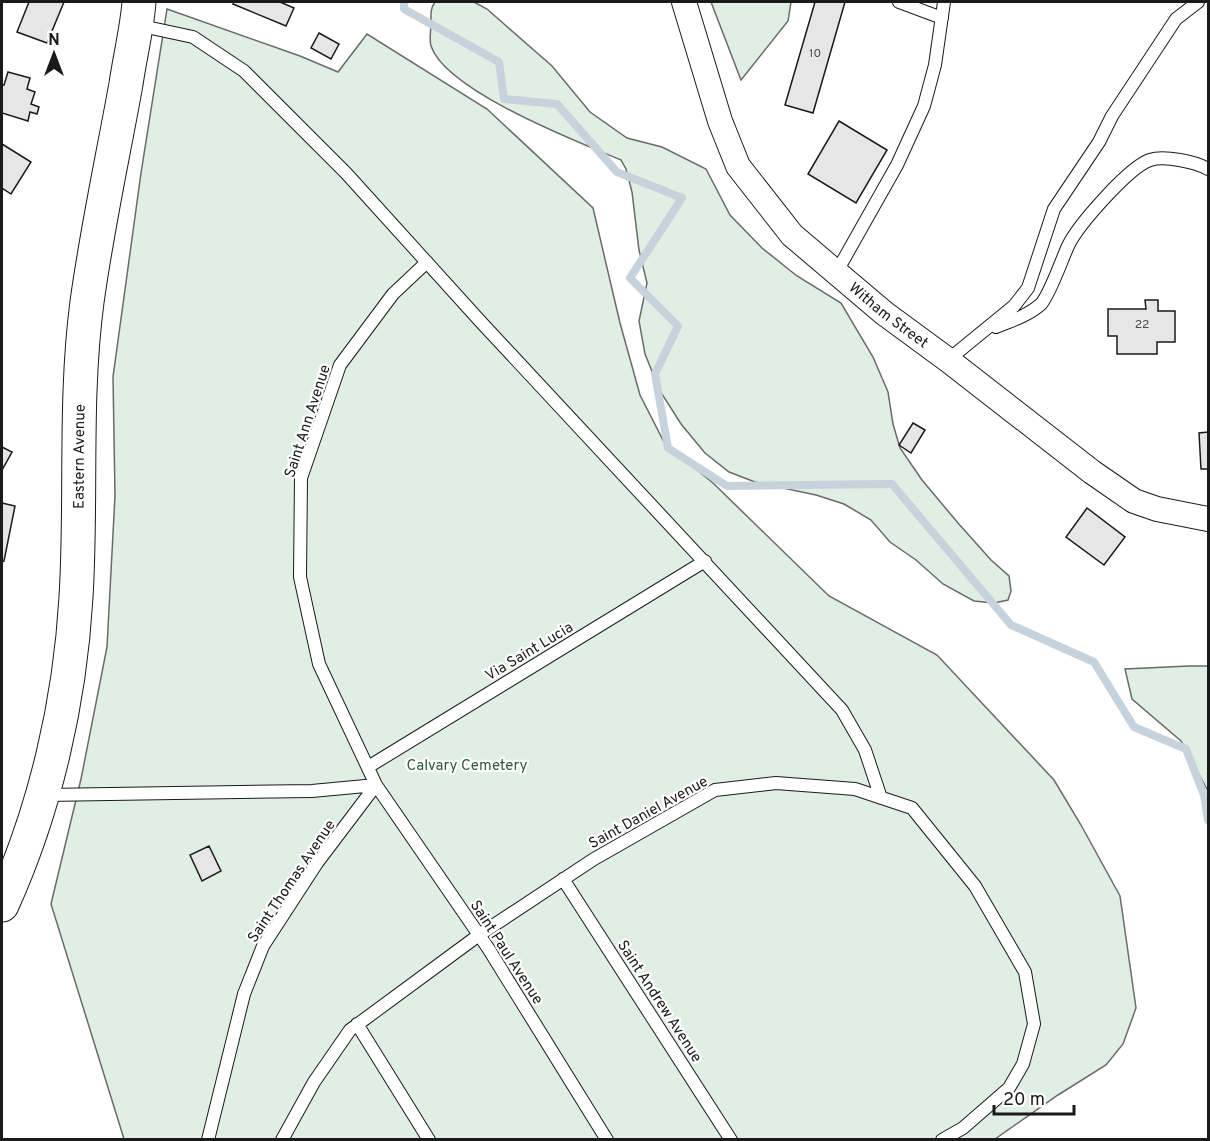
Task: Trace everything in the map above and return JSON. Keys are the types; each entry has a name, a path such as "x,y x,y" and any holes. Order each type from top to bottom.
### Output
{"main road":[{"name":"Eastern Avenue","path":"2,905 21,863 56,745 69,671 75,608 80,397 87,303 138,13"}],"street":[{"name":"Witham Street","path":"684,2 720,121 738,166 792,235 884,313 1092,472 1134,501 1157,509 1209,519"}],"lane":[{"path":"899,2 942,18"},
{"path":"836,273 897,165 924,106 935,65 944,2"},
{"path":"948,360 1014,306 1028,288 1054,209 1176,19 1198,2"},
{"path":"138,13 193,37 244,71 346,174 842,710 865,750 880,798"},
{"path":"984,332 1023,315 1042,303 1069,243 1081,224 1129,175 1150,160 1171,159 1199,164 1209,169"},
{"name":"Saint Ann Avenue","path":"376,785 319,664 300,577 301,478 340,365 393,294 427,262"},
{"name":"Via Saint Lucia","path":"368,767 705,561"},
{"name":"Saint Daniel Avenue","path":"282,1140 314,1082 350,1030 479,935 594,859 715,790 776,783 855,789 912,808 975,886 1024,972 1034,1024 1023,1064 1009,1088 963,1128 942,1140"},
{"path":"41,795 312,791 376,785"},
{"name":"Saint Paul Avenue","path":"376,785 479,935 607,1140"},
{"name":"Saint Thomas Avenue","path":"207,1140 244,994 263,946 317,863 376,785"},
{"name":"Saint Andrew Avenue","path":"563,879 731,1140"},
{"path":"357,1024 429,1140"}],"green space":[{"path":"435,2 474,2 487,9 552,66 590,112 627,138 662,147 706,169 730,215 762,248 797,276 841,303 873,357 888,392 893,424 900,448 922,480 958,523 991,560 1009,576 1011,591 1008,600 994,603 974,601 943,584 916,560 890,542 871,520 844,504 816,495 755,482 729,472 705,453 681,424 660,391 645,354 639,321 647,283 639,250 632,192 626,169 621,160 516,113 461,80 442,63 431,46 431,12"},
{"path":"711,2 791,2 788,21 741,80"},
{"name":"Calvary Cemetery","path":"167,9 300,56 338,72 367,34 487,109 593,208 620,323 640,395 665,444 713,483 829,596 937,655 1054,780 1081,825 1120,896 1136,1008 1123,1044 1106,1065 995,1139 124,1139 51,904 81,779 107,647 115,496 113,377 141,173"},
{"path":"1208,666 1208,791 1181,741 1132,699 1125,669"}],"building":[{"path":"29,2 64,2 47,43 17,32"},
{"path":"234,2 280,2 294,8 286,26 233,4"},
{"path":"815,2 845,2 813,113 785,105"},
{"path":"319,33 339,44 331,59 311,48"},
{"path":"8,72 30,78 27,89 35,92 31,104 39,107 37,114 30,112 28,121 2,113 2,85 4,85"},
{"path":"839,121 887,150 856,203 808,174"},
{"path":"2,144 31,162 11,194 2,188"},
{"path":"1145,300 1158,300 1158,311 1175,311 1175,342 1157,342 1157,354 1117,354 1117,336 1108,336 1108,309 1146,309"},
{"path":"913,423 925,430 911,453 899,445"},
{"path":"1208,432 1208,469 1201,469 1199,433"},
{"path":"2,447 12,452 2,470"},
{"path":"2,503 15,506 2,562"},
{"path":"1087,508 1125,537 1104,565 1066,537"},
{"path":"209,846 221,871 202,881 190,855"}],"waterway":[{"path":"404,2 404,9 499,62 504,99 557,104 617,172 682,198 630,278 678,326 655,374 668,448 727,486 892,484 1011,625 1094,662 1134,727 1186,749 1204,795 1208,820"}]}
